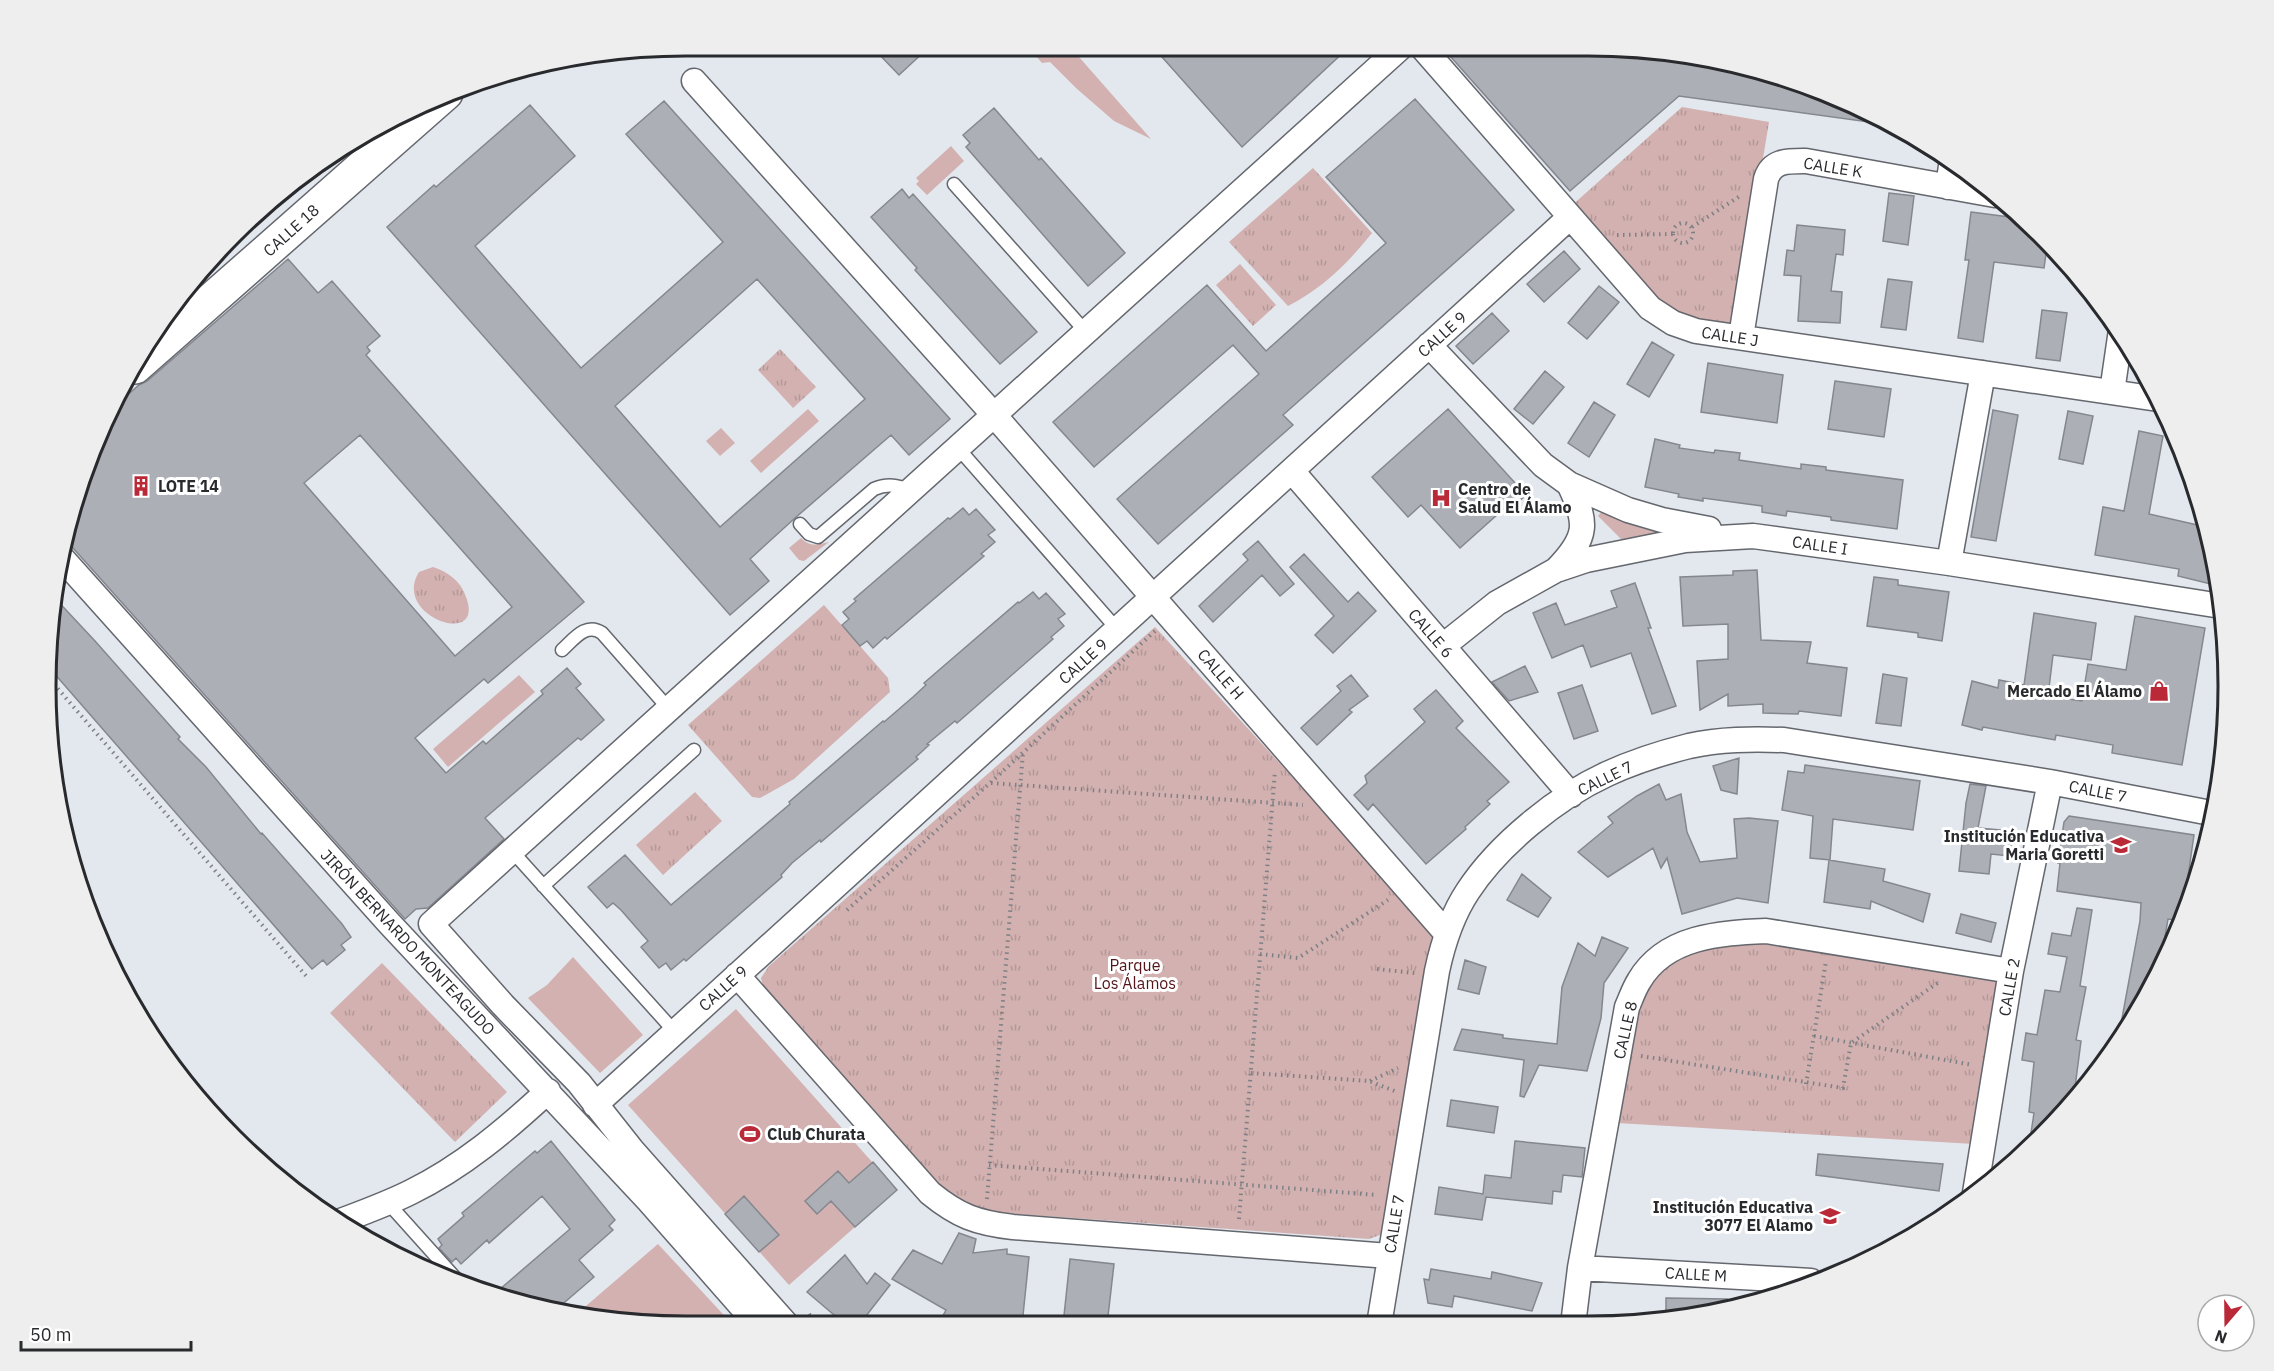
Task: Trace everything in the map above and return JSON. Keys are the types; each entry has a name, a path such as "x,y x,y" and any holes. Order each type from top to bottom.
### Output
{"street":[{"path":"512,852 1391,56"},
{"name":"CALLE J","path":"1430,56 1650,308 1665,318 1696,331 2149,398"},
{"name":"CALLE H","path":"694,81 994,415 1447,933"},
{"name":"CALLE 18","path":"150,353 424,112"},
{"name":"CALLE K","path":"1766,179 1769,170 1778,164 1786,161 1806,161 1980,192"},
{"path":"1948,187 1950,170"},
{"path":"1741,337 1766,179"},
{"name":"CALLE 9","path":"596,1105 1570,217"},
{"path":"1429,345 1543,465 1569,484 1628,510 1662,520 1753,536"},
{"path":"2112,392 2119,346"},
{"path":"1949,563 1983,373"},
{"name":"CALLE 6","path":"1292,471 1571,795"},
{"path":"1556,570 1574,552 1580,537 1582,522 1579,504 1569,484"},
{"name":"CALLE I","path":"1443,646 1497,603 1556,570 1586,560 1674,542 1753,536 1949,563 2213,605"},
{"name":"JIRÓN BERNARDO MONTEAGUDO","path":"68,564 389,923 650,1201 750,1316"},
{"name":"CALLE 7","path":"1380,1316 1437,971 1447,933 1468,891 1498,854 1535,821 1571,795 1606,774 1648,758 1691,746 1740,739 1784,740 2050,782 2205,812"},
{"name":"CALLE 2","path":"1976,1182 2011,971 2050,782"},
{"name":"JIRÓN BERNARDO MONTEAGUDO","path":"512,852 431,924 503,1005 579,1083 632,1150 779,1316"},
{"name":"CALLE 8","path":"1574,1316 1580,1268 1627,1007 1639,980 1658,959 1689,940 1725,932 1766,931 2011,971"},
{"path":"737,975 930,1193 969,1219 985,1224 1013,1227 1389,1256"},
{"path":"349,1218 388,1203 439,1177 521,1117 548,1091"},
{"name":"CALLE M","path":"1580,1268 1796,1280"}],"lane":[{"path":"954,184 1086,332"},
{"path":"958,448 1117,629"},
{"path":"800,524 809,534 822,536 874,489 883,485 892,485 911,490"},
{"path":"562,650 584,631 590,628 596,629 669,709"},
{"path":"543,886 694,750"},
{"path":"512,852 675,1032"},
{"path":"388,1203 448,1269"}],"path":[{"path":"1692,227 1766,179"},
{"path":"1680,223 1686,223 1692,227 1693,237 1688,242 1678,242 1673,234 1674,227 1680,223"},
{"path":"1587,236 1673,234"},
{"path":"842,914 990,783 1155,631"},
{"path":"56,688 307,978"},
{"path":"987,1201 1023,752"},
{"path":"1239,1219 1275,767"},
{"path":"990,783 1310,806"},
{"path":"1260,954 1298,958 1391,898"},
{"path":"1806,1084 1826,961"},
{"path":"1377,969 1419,973"},
{"path":"1641,1056 1806,1084 1843,1088 1851,1043 1945,978"},
{"path":"1814,1036 1978,1066"},
{"path":"1369,1081 1404,1065 1403,1074"},
{"path":"1251,1073 1369,1081 1400,1093 1401,1084"},
{"path":"989,1165 1384,1195"},
{"path":"978,1198 998,1202"},
{"path":"1227,1218 1251,1220"}],"green space":[{"path":"1036,56 1078,56 1151,139 1114,121 1050,62 1042,63"},
{"path":"1682,107 1769,122 1735,328 1675,317 1569,208"},
{"path":"951,146 964,161 927,195 916,184 919,181 916,178"},
{"path":"1313,168 1372,233 1334,274 1313,291 1288,306 1229,242"},
{"path":"1240,264 1276,305 1253,326 1216,285"},
{"path":"780,349 816,387 793,408 758,370"},
{"path":"808,409 819,421 761,473 750,461"},
{"path":"721,428 735,443 720,456 706,441"},
{"path":"1603,510 1658,529 1658,534 1622,540 1598,516"},
{"path":"801,538 814,545 829,542 804,561 799,560 789,548"},
{"path":"433,567 453,578 464,591 469,613 463,621 453,624 440,620 427,613 417,602 414,588 419,572"},
{"path":"824,605 888,678 890,692 794,779 760,798 752,797 688,725"},
{"name":"Parque Los Álamos","path":"1155,627 1425,922 1433,939 1383,1230 1380,1235 1369,1239 1003,1213 971,1206 945,1192 764,990 761,978 769,966"},
{"path":"519,675 535,692 448,767 433,749"},
{"path":"695,792 722,821 663,875 636,845"},
{"path":"1726,940 1764,942 2002,978 1974,1144 1617,1123 1638,1013 1655,974 1672,960"},
{"path":"573,957 643,1035 600,1073 528,998 547,985"},
{"path":"382,963 507,1092 455,1142 330,1013"},
{"name":"Club Churata","path":"736,1009 897,1190 789,1285 628,1105"},
{"path":"658,1244 725,1316 644,1314 585,1307"}],"building":[{"path":"881,56 919,56 899,75"},
{"path":"1161,56 1339,56 1242,147"},
{"path":"1450,56 1588,56 1671,61 1752,77 1830,103 1871,122 1679,96 1570,191"},
{"path":"1415,99 1514,210 1283,415 1293,425 1158,544 1117,499 1259,374 1233,345 1094,467 1053,422 1207,285 1266,351 1386,243 1326,177"},
{"path":"664,101 950,419 909,455 891,435 795,518 750,559 769,581 730,615 387,227 530,105 575,156 475,246 581,368 723,242 626,134","holes":["757,279 865,399 720,527 615,406"]},
{"path":"994,108 1125,253 1088,286 966,147 970,143 963,135"},
{"path":"902,189 909,198 913,194 1037,332 1000,364 915,270 917,268 871,217"},
{"path":"1889,193 1914,196 1908,245 1883,241"},
{"path":"1971,212 2009,217 2046,253 2044,268 1994,262 1983,342 1958,338 1969,260 1965,260"},
{"path":"1797,225 1845,230 1843,255 1836,254 1831,291 1842,292 1840,323 1798,321 1801,276 1784,275 1787,250 1794,251"},
{"path":"1564,251 1580,269 1544,302 1527,284"},
{"path":"288,259 318,293 332,281 380,336 367,347 370,351 366,355 584,602 488,683 484,679 415,738 446,773 483,741 486,744 543,694 541,691 567,668 581,684 576,688 604,720 581,740 578,738 485,818 504,839 428,908 416,909 405,919 72,546 77,522 103,444 126,397 147,381","holes":["360,435 512,607 455,656 304,483"]},
{"path":"1888,279 1912,282 1906,330 1881,327"},
{"path":"1599,286 1619,302 1587,339 1568,323"},
{"path":"2042,310 2067,313 2060,361 2036,358"},
{"path":"1492,313 1509,331 1473,364 1456,346"},
{"path":"1652,342 1674,355 1649,397 1627,384"},
{"path":"1708,363 1783,375 1777,423 1701,412"},
{"path":"1545,371 1564,387 1533,424 1514,409"},
{"path":"1835,381 1891,389 1884,437 1828,429"},
{"path":"1594,402 1615,415 1589,457 1568,443"},
{"path":"1448,409 1526,495 1510,509 1507,506 1460,548 1421,505 1408,517 1372,477"},
{"path":"1993,410 2018,415 1996,541 1971,537"},
{"path":"2068,411 2093,416 2083,464 2059,459"},
{"path":"2139,431 2163,436 2149,514 2198,525 2210,584 2178,576 2179,569 2095,555 2103,507 2124,511"},
{"path":"1655,439 1680,445 1679,448 1714,453 1715,450 1740,453 1739,460 1801,469 1801,464 1826,467 1826,470 1903,480 1897,529 1787,511 1786,516 1762,512 1762,506 1678,497 1679,494 1645,487"},
{"path":"963,508 969,515 976,509 995,530 988,535 995,542 981,554 984,556 887,639 885,637 873,648 867,641 860,646 842,625 849,619 843,612 856,601 854,599 948,518 950,519"},
{"path":"1258,541 1294,584 1280,596 1262,575 1213,622 1199,606 1248,560 1243,554"},
{"path":"1304,554 1348,602 1358,592 1376,611 1333,653 1315,635 1334,616 1290,567"},
{"path":"1757,570 1761,640 1811,642 1807,663 1847,668 1841,716 1799,711 1798,714 1763,713 1763,704 1728,706 1728,694 1700,710 1697,661 1728,659 1728,624 1683,626 1680,577 1733,575 1733,571"},
{"path":"1874,577 1898,580 1898,585 1949,592 1942,641 1918,637 1918,633 1867,626"},
{"path":"1635,583 1651,628 1648,628 1676,706 1652,714 1631,653 1591,667 1583,645 1552,658 1533,613 1556,603 1565,625 1617,607 1611,591"},
{"path":"1033,592 1039,599 1046,593 1065,614 1058,619 1064,626 1051,637 1053,639 957,723 955,721 927,744 929,745 916,757 918,759 821,842 820,840 792,863 781,875 782,877 686,961 684,959 671,970 666,963 659,968 641,947 648,941 621,910 613,903 607,908 588,887 625,855 671,905 913,697 926,685 924,683 1018,602"},
{"path":"61,604 180,737 178,739 206,767 351,937 341,945 345,950 327,965 323,960 312,969 56,676"},
{"path":"2034,613 2096,623 2091,660 2053,655 2048,696 2082,701 2088,664 2126,670 2135,616 2205,628 2182,765 2112,753 2113,745 2056,735 2055,740 1962,725 1972,681 1998,688 1999,680 2024,685"},
{"path":"1525,666 1538,692 1509,701 1492,682"},
{"path":"1883,674 1907,678 1901,726 1876,723"},
{"path":"1351,675 1368,696 1349,710 1352,712 1317,745 1301,728 1341,691 1337,686"},
{"path":"1582,685 1598,731 1574,739 1558,693"},
{"path":"1436,690 1463,721 1456,728 1509,782 1487,801 1490,804 1465,827 1466,829 1426,864 1373,804 1368,810 1354,795 1367,783 1365,776 1425,722 1414,709"},
{"path":"1739,758 1737,794 1721,790 1713,766"},
{"path":"1805,765 1920,781 1913,830 1833,819 1830,860 1810,858 1813,816 1782,810 1788,771 1804,773"},
{"path":"1659,784 1666,800 1681,794 1687,832 1700,862 1737,858 1734,819 1778,821 1768,903 1737,898 1682,914 1667,858 1661,868 1653,848 1608,877 1578,852 1613,823 1608,817 1637,796"},
{"path":"1970,784 1986,786 1978,828 2012,831 2010,856 1991,854 1989,874 1959,871"},
{"path":"2069,816 2194,835 2187,880 2174,920 2168,919 2164,942 2122,1020 2140,921 2141,903 2057,891 2060,863 2058,863 2064,822"},
{"path":"1829,860 1885,869 1883,881 1930,894 1923,922 1871,901 1870,909 1824,902"},
{"path":"1522,874 1551,898 1538,917 1507,900"},
{"path":"2077,908 2092,910 2080,986 2086,987 2076,1040 2081,1041 2075,1085 2031,1134 2034,1113 2029,1112 2034,1062 2022,1060 2026,1033 2037,1035 2045,990 2060,992 2067,957 2048,954 2052,933 2071,936"},
{"path":"1961,914 1996,923 1991,942 1956,933"},
{"path":"1602,937 1628,948 1604,983 1601,1018 1587,1071 1539,1065 1524,1097 1520,1096 1524,1060 1454,1050 1462,1029 1503,1035 1503,1038 1557,1044 1562,987 1578,943 1595,956"},
{"path":"1465,960 1486,967 1479,994 1458,989"},
{"path":"1451,1100 1498,1107 1494,1133 1447,1126"},
{"path":"551,1141 615,1220 609,1226 613,1230 579,1260 594,1277 564,1303 502,1288 570,1229 542,1196 489,1243 487,1240 461,1264 456,1258 452,1262 439,1248 442,1245 438,1239 464,1216 462,1213 535,1151 537,1153"},
{"path":"1515,1141 1585,1148 1582,1177 1563,1175 1561,1192 1553,1191 1552,1204 1486,1197 1482,1220 1435,1214 1439,1187 1483,1194 1485,1175 1511,1178"},
{"path":"1818,1154 1943,1164 1939,1191 1816,1175"},
{"path":"873,1162 897,1190 855,1227 831,1201 817,1214 805,1201 838,1171 849,1183"},
{"path":"744,1196 779,1235 759,1252 725,1214"},
{"path":"959,1233 976,1239 973,1253 1007,1249 1007,1254 1029,1257 1023,1316 943,1316 946,1310 892,1279 913,1250 942,1264"},
{"path":"845,1255 867,1284 875,1273 890,1285 866,1316 835,1316 807,1292"},
{"path":"1070,1259 1114,1264 1108,1316 1064,1316"},
{"path":"1431,1269 1491,1279 1492,1272 1542,1283 1532,1311 1454,1296 1452,1307 1428,1303 1424,1279 1429,1280"},
{"path":"1666,1298 1727,1299 1711,1303 1666,1310"}],"place":[{"name":"LOTE 14","path":"141,486"},
{"name":"Centro de Salud El Álamo","path":"1441,498"},
{"name":"Mercado El Álamo","path":"2159,691"},
{"name":"Institución Educativa Maria Goretti","path":"2121,845"},
{"name":"Club Churata","path":"750,1134"},
{"name":"Institución Educativa 3077 El Alamo","path":"1830,1216"}]}
